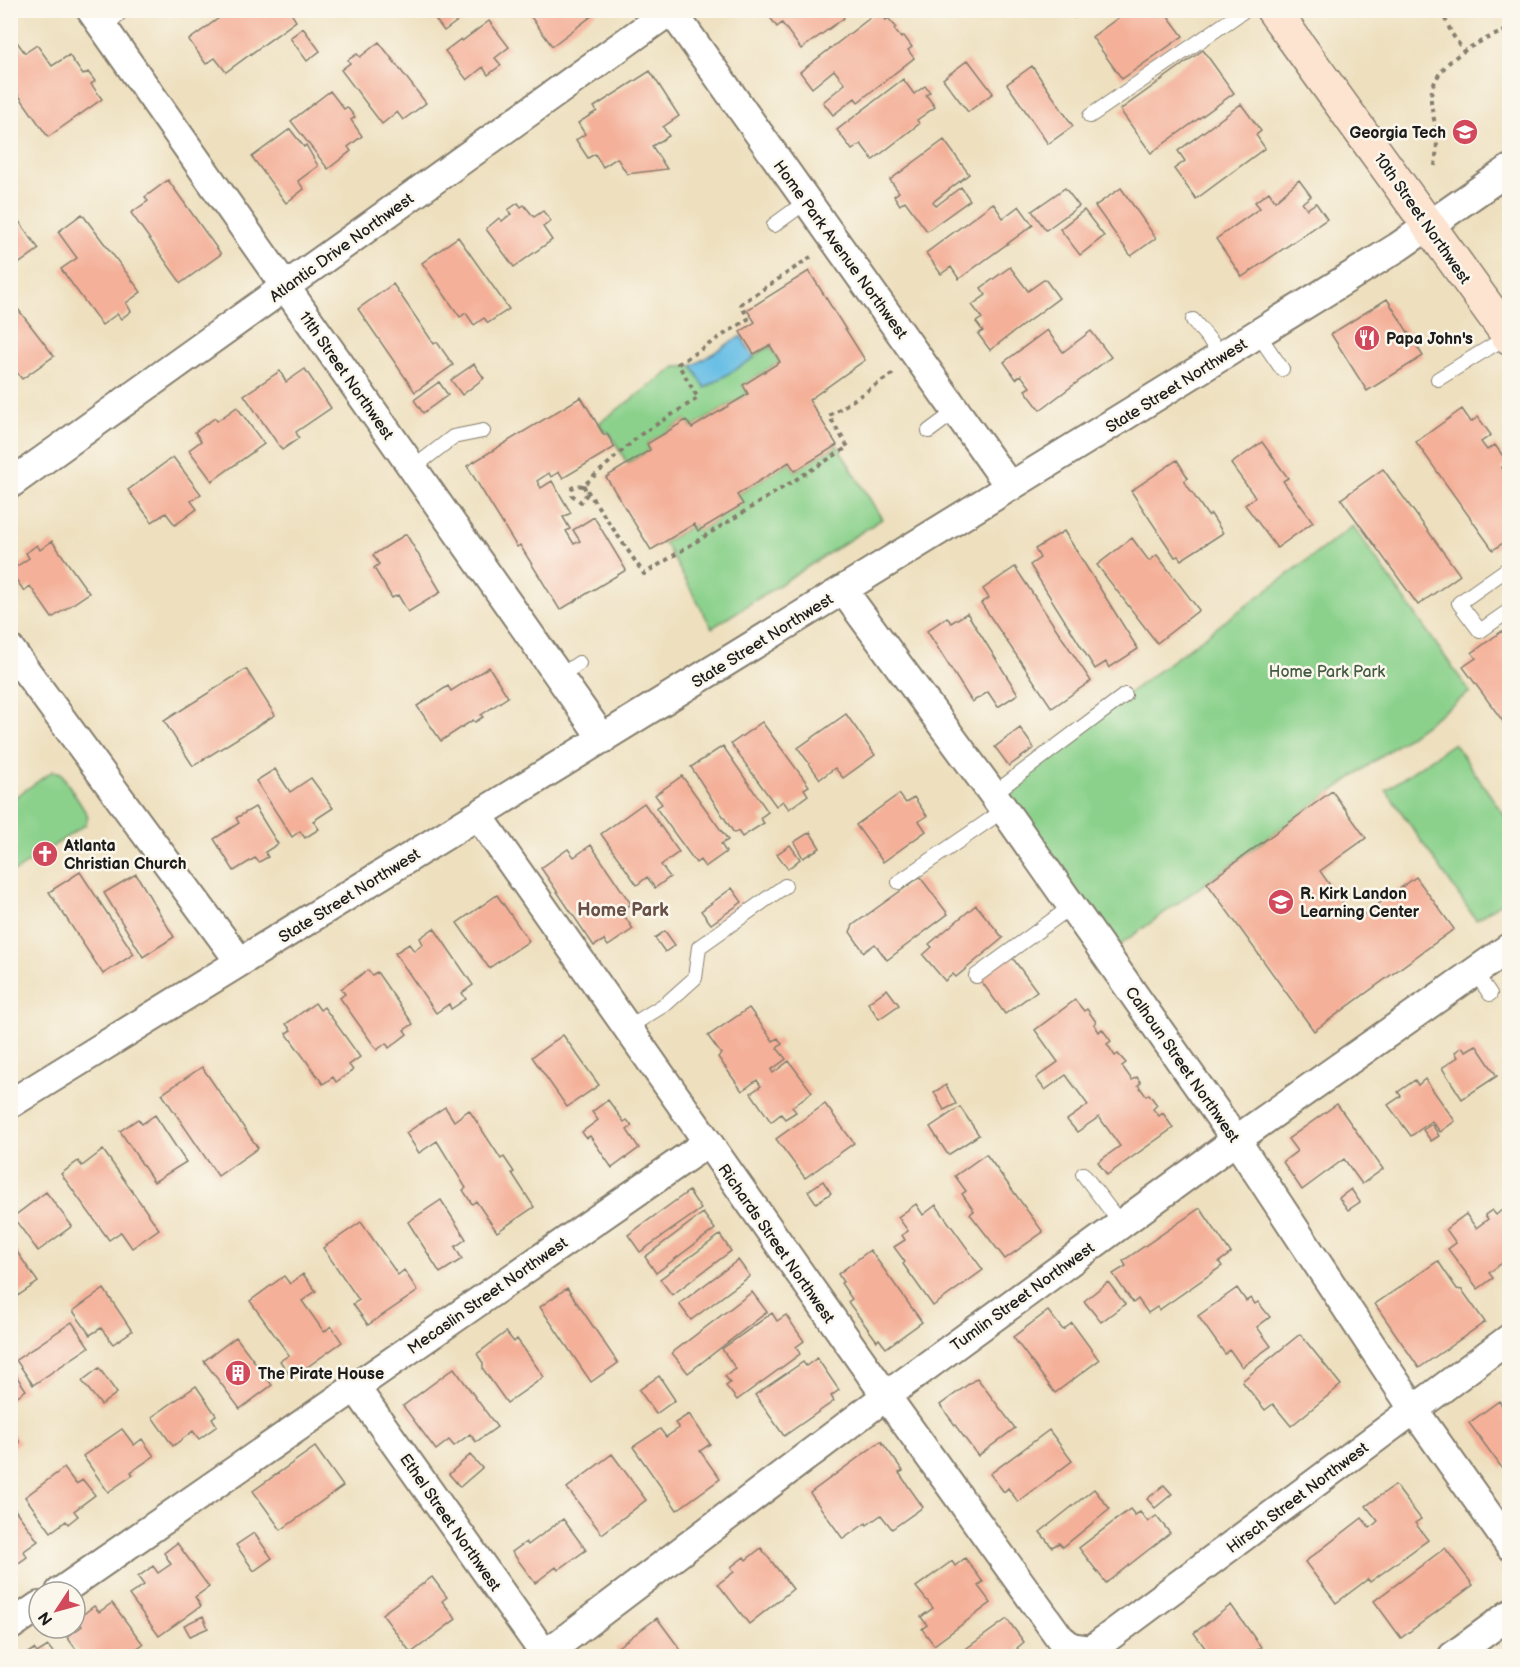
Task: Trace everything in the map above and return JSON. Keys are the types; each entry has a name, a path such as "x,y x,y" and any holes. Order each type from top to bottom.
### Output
{"main road":[{"name":"10th Street Northwest","path":"1273,10 1508,337"}],"street":[{"name":"Home Park Avenue Northwest","path":"671,10 1010,487"},
{"name":"Atlantic Drive Northwest","path":"10,484 671,10"},
{"name":"11th Street Northwest","path":"106,16 285,287 412,468 569,670 603,739"},
{"name":"State Street Northwest","path":"10,1104 1258,334 1430,226 1509,169"},
{"name":"Calhoun Street Northwest","path":"843,590 998,802 1236,1140 1414,1410 1509,1546"},
{"path":"10,649 240,962"},
{"name":"Richards Street Northwest","path":"478,815 707,1143 1060,1638 1071,1647 1088,1653"},
{"name":"Tumlin Street Northwest","path":"545,1656 886,1396 1236,1140 1483,983 1509,947"},
{"name":"Mecaslin Street Northwest","path":"77,1580 707,1143"},
{"name":"Hirsch Street Northwest","path":"1088,1653 1509,1338"},
{"name":"Ethel Street Northwest","path":"355,1387 545,1656"},
{"path":"10,1626 27,1614"},
{"path":"1453,1656 1509,1614"}],"lane":[{"path":"1090,116 1245,10"},
{"path":"774,225 807,201"},
{"path":"1193,320 1222,356"},
{"path":"1258,334 1282,369"},
{"path":"1438,379 1508,337"},
{"path":"929,431 956,411"},
{"path":"412,468 453,437 483,431"},
{"path":"1509,567 1459,603 1480,631 1509,610"},
{"path":"899,882 1125,695"},
{"path":"627,1029 667,1003 695,978 699,947 785,886"},
{"path":"976,976 1072,906"},
{"path":"1083,1174 1121,1224"}],"path":[{"path":"1440,10 1463,50"},
{"path":"1435,166 1437,138 1431,98 1441,73 1463,50 1509,29"},
{"path":"812,256 741,304 748,320 678,364 698,398 640,435 583,486 577,485 572,488 572,495 581,502 586,494 584,486 644,574 848,447 829,416 894,372"}],"green space":[{"path":"770,346 780,362 743,385 748,394 692,428 686,420 647,444 650,450 627,463 609,432 605,433 599,423 676,367 692,366 706,388"},
{"path":"837,445 882,519 712,628 663,543 694,524 698,531 742,504 737,495 789,462 795,471"},
{"name":"Home Park Park","path":"1353,526 1470,692 1106,955 993,794"},
{"path":"1454,743 1509,822 1509,897 1476,920 1386,790"},
{"path":"53,771 61,773 88,816 86,824 16,871 11,871 11,800"}],"water":[{"path":"741,336 754,358 705,388 692,366"}],"building":[{"path":"230,10 289,10 296,21 226,72 215,58 206,64 189,40"},
{"path":"441,10 457,10 463,17 444,31 433,16"},
{"path":"526,10 596,10 597,12 552,46"},
{"path":"770,10 838,10 844,18 801,49 782,23 777,27 767,13"},
{"path":"1069,10 1086,10 1075,18"},
{"path":"1129,10 1175,10 1168,16 1183,36 1122,79 1092,37"},
{"path":"879,11 896,27 894,29 901,38 904,36 912,47 908,50 914,58 858,102 855,98 833,115 823,102 845,84 834,70 812,88 800,72"},
{"path":"489,21 509,47 495,58 501,65 488,75 483,67 467,80 445,51"},
{"path":"303,28 320,51 307,61 290,38"},
{"path":"17,42 25,53 37,45 52,66 69,55 83,75 88,72 95,81 91,84 102,99 48,137 10,83 10,47"},
{"path":"379,42 426,103 403,120 397,112 382,124 341,70 350,63 348,60 357,54 360,57"},
{"path":"1203,50 1234,93 1151,153 1120,110"},
{"path":"968,60 993,93 968,112 943,79"},
{"path":"1032,66 1073,126 1048,144 1007,84"},
{"path":"650,71 679,116 663,127 669,136 652,146 667,169 627,174 617,158 603,167 595,154 588,158 576,140 585,134 578,123 597,111 594,107"},
{"path":"903,79 914,94 925,86 930,92 926,95 935,107 917,120 919,124 873,160 861,144 852,150 837,130"},
{"path":"330,91 344,109 347,107 355,117 351,120 362,136 348,147 351,151 328,169 291,121"},
{"path":"1241,104 1261,131 1256,135 1265,148 1196,199 1174,169 1185,161 1178,151"},
{"path":"290,129 304,147 306,145 318,166 298,181 304,189 286,203 252,157"},
{"path":"944,140 969,174 933,202 936,206 961,187 970,200 927,231 905,201 900,205 894,196 899,192 890,180"},
{"path":"168,180 221,254 181,283 131,213 148,201 145,197"},
{"path":"1299,180 1311,196 1302,203 1307,209 1316,203 1327,219 1242,277 1216,239 1260,208 1255,202 1269,192 1275,201"},
{"path":"1065,188 1079,206 1046,230 1032,211"},
{"path":"1121,188 1156,238 1131,256 1095,206"},
{"path":"518,203 521,207 524,205 534,217 543,211 551,221 543,227 552,240 514,267 486,229 499,218 502,221 511,214 508,210"},
{"path":"993,203 1003,218 1019,206 1033,225 959,279 951,267 941,274 926,253"},
{"path":"10,209 39,249 10,270"},
{"path":"1084,210 1104,236 1080,255 1060,229"},
{"path":"82,214 141,292 126,303 131,311 121,319 117,314 102,325 61,269 77,258 58,232"},
{"path":"458,237 509,309 488,323 484,318 474,325 466,313 460,317 422,263"},
{"path":"1010,267 1028,291 1045,279 1059,298 990,350 978,334 983,331 976,322 982,318 972,305 986,295 981,288"},
{"path":"809,271 865,360 809,400 837,445 795,471 789,462 737,495 743,504 698,531 694,524 651,550 606,477 650,450 647,444 686,420 692,428 748,394 743,385 780,362 770,345 754,354 740,332 755,322 747,310"},
{"path":"393,284 434,344 437,342 453,365 415,392 358,309"},
{"path":"1387,299 1423,356 1367,391 1331,334"},
{"path":"14,304 54,356 22,379 10,364 10,306"},
{"path":"1047,330 1063,352 1091,331 1111,357 1040,410 1025,390 1030,387 1021,375 1016,379 1004,362"},
{"path":"474,364 484,378 462,395 451,380"},
{"path":"305,369 331,408 296,432 299,438 282,450 244,395 280,371 286,382"},
{"path":"439,382 448,395 423,413 414,400"},
{"path":"581,397 604,435 607,434 615,447 563,478 559,472 551,477 549,473 537,481 541,488 552,481 571,513 563,517 570,529 566,531 574,544 580,541 573,530 594,517 626,570 560,610 520,545 517,547 467,466"},
{"path":"237,407 264,444 212,481 189,450 201,441 195,432 215,418 217,421"},
{"path":"1462,409 1471,422 1478,417 1491,435 1481,442 1487,450 1495,445 1508,463 1501,468 1508,477 1510,476 1510,538 1493,550 1416,442"},
{"path":"1262,442 1288,478 1283,481 1313,522 1277,548 1245,505 1255,497 1231,464"},
{"path":"173,457 201,494 191,501 197,509 175,525 166,513 152,522 128,490"},
{"path":"1177,460 1188,478 1184,481 1208,516 1211,514 1223,533 1181,560 1178,556 1175,557 1131,491"},
{"path":"1383,469 1460,575 1418,605 1341,499"},
{"path":"1064,531 1138,649 1109,668 1106,662 1095,669 1030,565 1040,558 1035,549"},
{"path":"406,534 441,592 408,612 398,595 392,598 374,568 379,564 373,555"},
{"path":"1132,538 1149,561 1157,555 1199,610 1157,643 1097,565"},
{"path":"52,541 89,593 52,618 30,586 24,591 10,571 29,558 26,553 37,545 40,550"},
{"path":"1015,567 1091,681 1052,708 981,603 989,598 983,589"},
{"path":"967,613 1018,694 998,707 988,692 972,702 927,631 947,617 951,623"},
{"path":"1502,631 1510,642 1510,731 1463,667 1476,658 1472,653"},
{"path":"489,667 508,697 481,715 483,717 475,722 473,720 441,741 417,706 448,686 451,691"},
{"path":"246,669 275,715 193,766 164,721"},
{"path":"846,714 875,755 843,778 835,768 820,779 798,748"},
{"path":"762,722 809,786 804,789 808,795 789,809 783,801 776,806 731,744"},
{"path":"1020,728 1034,748 1009,766 995,747"},
{"path":"723,746 768,812 760,818 764,823 742,837 738,831 734,833 691,767"},
{"path":"275,769 290,792 311,778 333,808 313,821 319,829 305,838 300,831 292,837 256,781"},
{"path":"682,776 728,840 721,844 726,852 705,867 700,860 696,863 656,808 662,804 655,795"},
{"name":"R. Kirk Landon Learning Center","path":"1332,791 1366,838 1320,871 1355,921 1416,877 1454,929 1314,1031 1207,883"},
{"path":"899,794 906,803 914,797 927,816 919,821 926,831 883,862 856,825"},
{"path":"644,803 679,852 661,865 670,877 655,888 647,877 637,885 601,834"},
{"path":"255,807 278,844 265,852 268,857 259,862 255,858 234,871 214,839 239,823 236,818"},
{"path":"810,832 820,848 803,858 794,842"},
{"path":"591,845 631,904 621,911 633,929 608,946 604,940 594,946 541,868 568,849 574,857"},
{"path":"790,845 800,859 788,869 777,854"},
{"path":"80,872 134,954 103,974 49,892"},
{"path":"136,874 174,937 143,957 104,893"},
{"path":"920,877 948,914 887,960 875,944 864,952 850,932 853,925"},
{"path":"732,888 742,902 711,924 701,911"},
{"path":"497,895 529,941 489,968 457,923"},
{"path":"976,905 1003,938 956,977 953,974 945,981 923,955 932,947 929,944"},
{"path":"434,928 473,985 462,993 466,999 451,1009 449,1004 436,1013 395,953 409,944 414,951 423,944 420,938"},
{"path":"665,931 675,945 665,952 655,938"},
{"path":"1011,956 1037,991 1005,1014 979,978"},
{"path":"368,970 372,975 377,972 413,1024 404,1030 407,1034 389,1048 386,1043 377,1050 340,998 345,994 341,989"},
{"path":"887,989 899,1005 879,1019 868,1003"},
{"path":"1075,1000 1084,1011 1087,1009 1096,1022 1094,1024 1099,1032 1102,1029 1111,1041 1107,1044 1115,1056 1118,1054 1126,1063 1122,1066 1132,1080 1137,1077 1141,1083 1138,1085 1157,1105 1153,1109 1159,1116 1163,1113 1173,1128 1107,1175 1098,1162 1120,1146 1099,1117 1077,1132 1067,1120 1088,1105 1066,1075 1045,1090 1036,1078 1058,1062 1035,1030"},
{"path":"315,1003 320,1010 324,1007 360,1057 349,1065 353,1070 336,1082 333,1077 323,1084 286,1033 291,1030 286,1024"},
{"path":"749,1008 773,1041 778,1038 782,1044 777,1048 786,1059 771,1070 773,1073 789,1061 812,1092 792,1107 796,1112 785,1119 781,1114 771,1122 751,1093 761,1086 757,1080 742,1091 718,1057 721,1054 708,1036"},
{"path":"563,1035 599,1085 567,1107 532,1057"},
{"path":"1476,1045 1497,1076 1462,1099 1442,1068 1458,1057 1455,1052 1462,1047 1466,1051"},
{"path":"202,1067 258,1148 218,1176 162,1094"},
{"path":"1425,1079 1455,1121 1440,1132 1432,1121 1411,1136 1388,1105 1401,1096 1398,1092 1415,1080 1418,1085"},
{"path":"946,1085 956,1104 944,1110 934,1092"},
{"path":"608,1100 624,1122 627,1120 632,1126 627,1130 639,1148 612,1168 590,1136 586,1138 582,1132 598,1120 592,1112"},
{"path":"825,1104 854,1143 805,1178 776,1139"},
{"path":"1337,1104 1383,1169 1362,1184 1344,1159 1302,1190 1283,1162 1297,1151 1288,1139"},
{"path":"445,1107 454,1121 469,1110 501,1159 504,1157 534,1207 497,1232 476,1201 472,1204 463,1190 466,1188 437,1141 419,1153 406,1133"},
{"path":"960,1107 979,1135 948,1155 930,1127"},
{"path":"155,1115 186,1162 154,1182 120,1131 138,1119 142,1124"},
{"path":"1432,1124 1439,1136 1431,1141 1423,1130"},
{"path":"103,1150 159,1229 132,1248 121,1232 109,1240 61,1174 78,1161 82,1166"},
{"path":"986,1154 1043,1232 1005,1259 970,1214 974,1211 962,1194 966,1191 955,1176"},
{"path":"823,1181 831,1193 816,1203 808,1191"},
{"path":"1351,1189 1360,1202 1348,1210 1339,1198"},
{"path":"689,1191 701,1209 640,1252 628,1235"},
{"path":"46,1192 72,1226 38,1251 13,1217"},
{"path":"441,1200 466,1239 455,1247 462,1259 440,1273 408,1222"},
{"path":"916,1204 923,1215 936,1205 983,1270 933,1306 903,1264 905,1262 894,1247 905,1240 902,1235 908,1231 898,1217"},
{"path":"1200,1208 1231,1253 1219,1262 1222,1266 1159,1310 1157,1307 1148,1313 1138,1299 1133,1303 1113,1274 1126,1266 1123,1261"},
{"path":"1503,1209 1510,1218 1510,1257 1489,1273 1493,1278 1478,1289 1448,1249 1456,1243 1446,1229 1466,1214 1476,1228 1488,1219 1485,1215 1492,1210 1496,1215"},
{"path":"703,1213 715,1229 656,1273 645,1257"},
{"path":"361,1222 398,1275 404,1270 418,1291 368,1325 353,1304 359,1300 323,1248"},
{"path":"720,1235 731,1251 672,1295 660,1279"},
{"path":"10,1242 38,1282 10,1301"},
{"path":"870,1250 922,1322 886,1348 879,1339 877,1341 848,1302 852,1299 838,1274"},
{"path":"738,1260 750,1276 691,1320 679,1304"},
{"path":"1438,1261 1457,1289 1462,1290 1485,1322 1419,1368 1375,1304"},
{"path":"303,1274 316,1291 302,1301 324,1332 331,1326 342,1342 292,1378 280,1361 289,1355 250,1301 284,1276 290,1284"},
{"path":"1108,1282 1125,1304 1101,1322 1084,1301"},
{"path":"567,1288 618,1363 591,1382 540,1307"},
{"path":"1237,1288 1246,1301 1251,1298 1255,1304 1258,1302 1270,1317 1257,1327 1271,1346 1242,1367 1230,1350 1225,1354 1198,1316"},
{"path":"104,1289 132,1331 113,1344 101,1328 90,1335 73,1311"},
{"path":"752,1292 767,1312 688,1373 672,1353"},
{"path":"1048,1311 1063,1330 1072,1323 1099,1360 1055,1393 1013,1337"},
{"path":"772,1313 777,1321 786,1315 804,1341 796,1347 800,1354 737,1400 726,1386 730,1383 725,1376 736,1369 722,1349"},
{"path":"72,1322 89,1347 33,1385 16,1360"},
{"path":"506,1332 514,1342 517,1339 544,1377 507,1403 483,1369 483,1363 477,1354"},
{"path":"1300,1334 1341,1385 1291,1426 1273,1404 1265,1410 1242,1381"},
{"name":"The Pirate House","path":"236,1337 272,1385 240,1409 204,1361"},
{"path":"817,1358 839,1390 831,1396 834,1401 784,1436 755,1395 803,1362 806,1366"},
{"path":"10,1367 26,1390 10,1401"},
{"path":"99,1368 117,1393 101,1405 82,1381"},
{"path":"454,1368 497,1427 476,1442 470,1434 454,1446 449,1440 436,1450 403,1406"},
{"path":"659,1376 675,1400 656,1414 639,1390"},
{"path":"977,1378 1015,1428 978,1456 940,1405"},
{"path":"196,1386 216,1415 212,1418 217,1426 199,1439 193,1431 173,1446 152,1417"},
{"path":"1499,1401 1505,1410 1510,1406 1510,1462 1502,1468 1469,1423"},
{"path":"689,1414 710,1444 700,1451 720,1479 677,1510 633,1447 660,1429 666,1437 679,1428 675,1423"},
{"path":"122,1429 134,1445 142,1439 154,1456 131,1472 133,1475 108,1492 83,1456"},
{"path":"10,1430 20,1442 10,1449"},
{"path":"1049,1430 1072,1461 1018,1502 1008,1488 1004,1492 990,1474"},
{"path":"881,1441 903,1471 899,1473 923,1507 892,1529 881,1515 843,1539 810,1493"},
{"path":"315,1447 343,1486 281,1530 253,1491"},
{"path":"612,1454 646,1500 602,1534 567,1488"},
{"path":"470,1455 482,1468 460,1487 449,1474"},
{"path":"64,1468 76,1484 83,1480 95,1495 74,1511 78,1516 68,1524 66,1521 51,1532 25,1497"},
{"path":"1164,1485 1172,1494 1155,1508 1147,1499"},
{"path":"1395,1485 1421,1519 1415,1523 1428,1540 1370,1582 1368,1579 1336,1603 1305,1562 1362,1518 1370,1528 1378,1521 1366,1506"},
{"path":"1094,1489 1110,1509 1063,1547 1059,1543 1052,1547 1040,1532"},
{"path":"10,1503 38,1541 24,1551 27,1557 13,1567 10,1562"},
{"path":"1130,1509 1135,1515 1140,1512 1148,1522 1156,1516 1170,1533 1106,1583 1079,1548"},
{"path":"563,1519 586,1550 558,1570 556,1567 535,1583 512,1552 526,1542 528,1545"},
{"path":"254,1533 272,1558 254,1571 236,1545"},
{"path":"177,1543 209,1587 195,1597 201,1606 159,1636 129,1595 144,1585 138,1577 153,1566 158,1573 171,1564 164,1553"},
{"path":"761,1548 793,1589 749,1624 718,1584 734,1572 731,1567 744,1557 746,1560"},
{"path":"1445,1548 1473,1585 1401,1638 1374,1601"},
{"path":"965,1558 983,1582 978,1586 991,1603 934,1645 922,1629 927,1625 921,1617 933,1608 916,1587 952,1561 955,1566"},
{"path":"432,1577 447,1597 442,1601 456,1619 411,1653 382,1614"},
{"path":"112,1603 143,1644 126,1656 81,1656 69,1640 87,1640 87,1611 94,1606 99,1612"},
{"path":"1231,1605 1261,1647 1248,1656 1211,1656 1194,1633"},
{"path":"203,1616 208,1628 190,1636 184,1625"},
{"path":"657,1618 683,1653 679,1656 621,1656 615,1649"},
{"path":"1007,1619 1024,1642 1017,1648 1023,1656 956,1656"},
{"path":"48,1646 56,1656 23,1656 34,1649 37,1653"}],"place":[{"name":"Georgia Tech","path":"1465,132"},
{"name":"Papa John's","path":"1367,338"},
{"name":"Atlanta Christian Church","path":"45,854"},
{"name":"R. Kirk Landon Learning Center","path":"1281,902"},
{"name":"The Pirate House","path":"238,1373"}],"district":[{"name":"Home Park","path":"623,910"}]}
